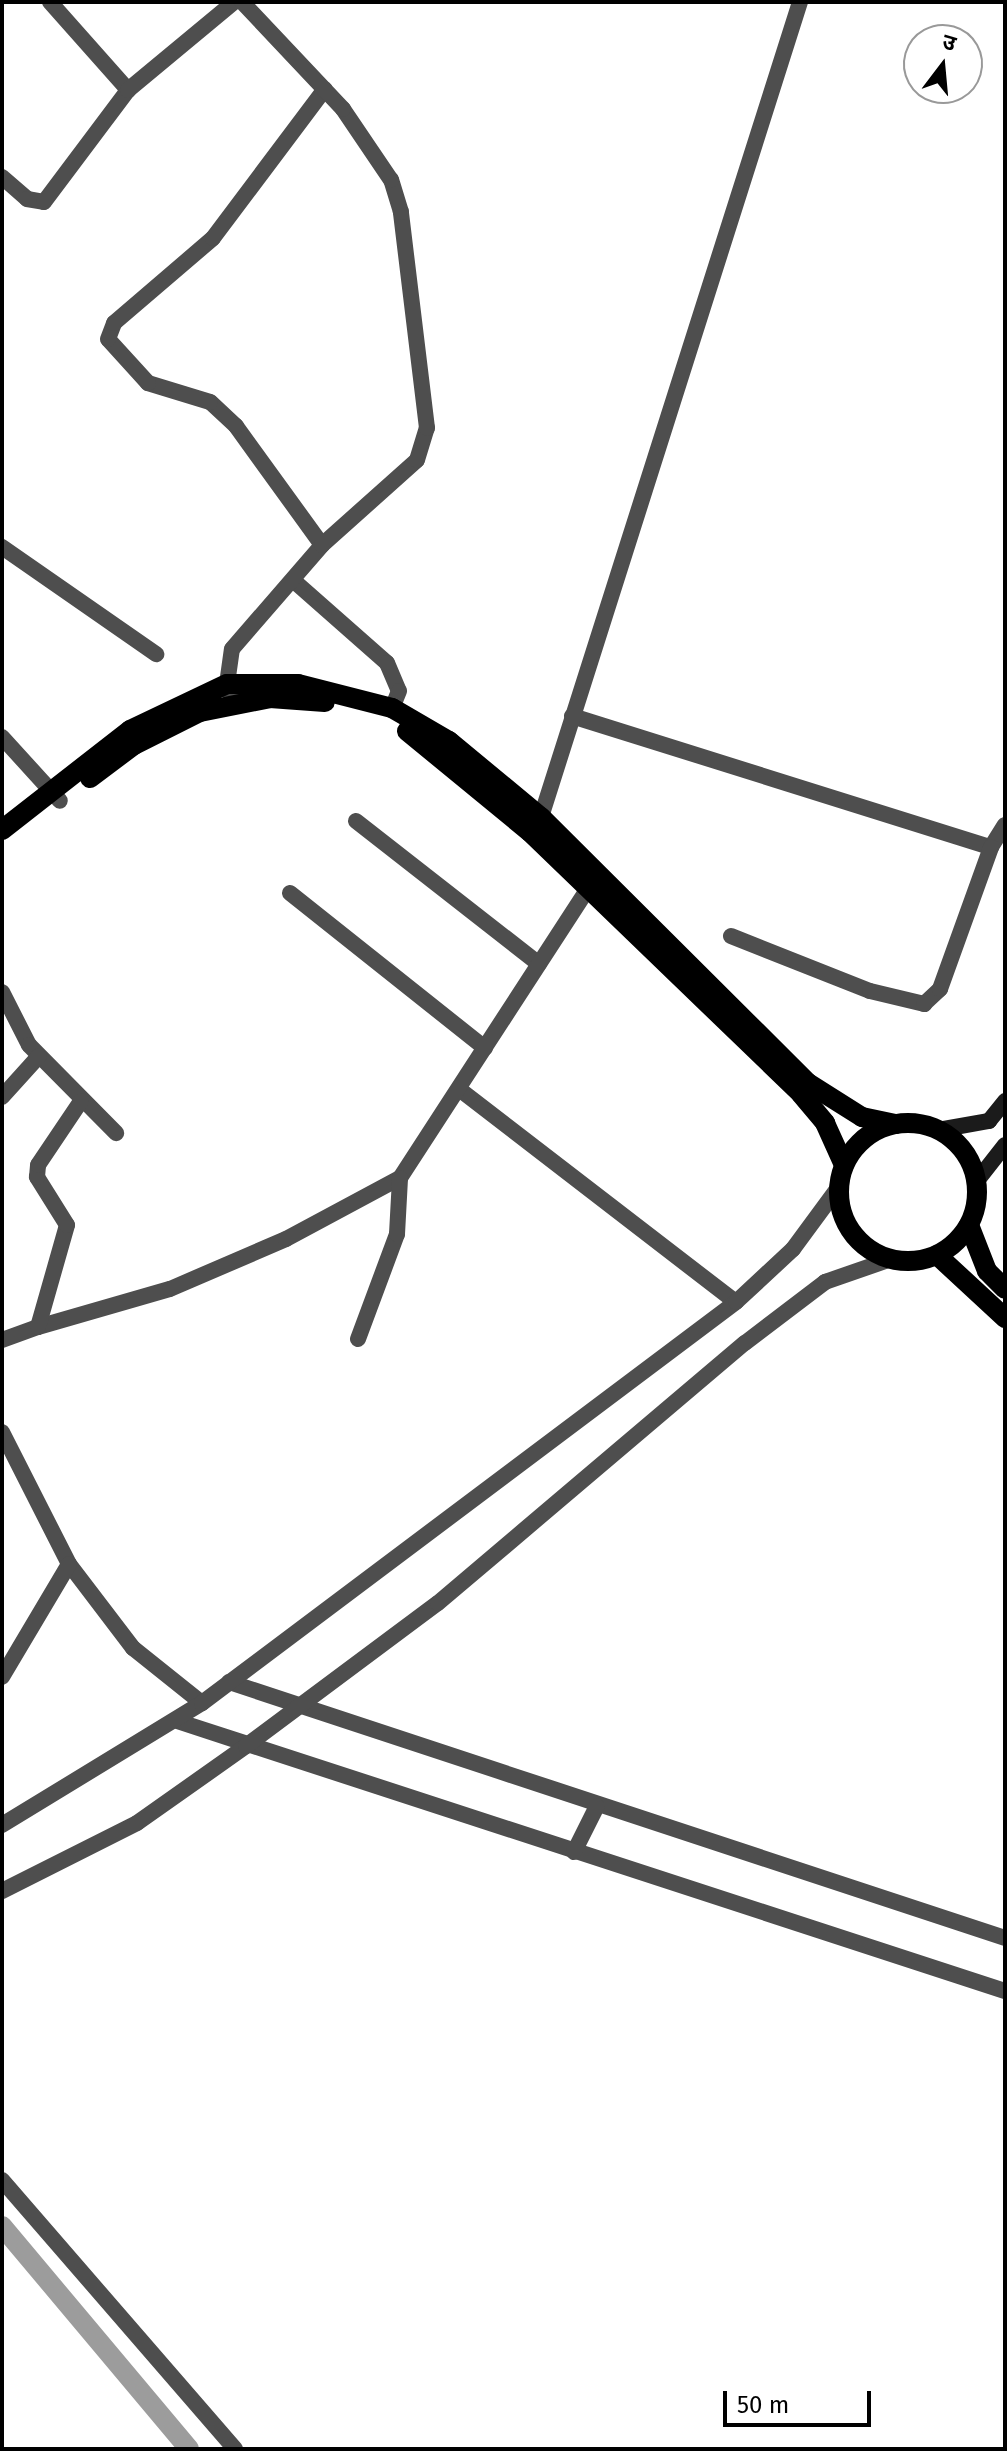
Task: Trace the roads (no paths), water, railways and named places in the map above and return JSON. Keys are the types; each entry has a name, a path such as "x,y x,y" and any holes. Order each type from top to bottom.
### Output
{"main road":[{"path":"2,830 163,728 230,693 298,684 392,708 449,741 541,817 801,1094 825,1123 844,1165"},
{"path":"230,693 307,698 343,705 405,730 479,785 588,888 668,954 808,1083 862,1117 938,1130 989,1121 1005,1101"},
{"path":"2,846 55,797"},
{"path":"895,1124 857,1145 844,1165 838,1188 841,1212 852,1233 870,1249 891,1259 937,1255 969,1225"},
{"path":"938,1130 963,1152 976,1182"},
{"path":"1005,1145 976,1182 969,1225 987,1271 1005,1289"},
{"path":"937,1255 1005,1318"}],"street":[{"path":"50,2 128,90"},
{"path":"2,177 27,199 44,202 128,90 234,2"},
{"path":"230,693 232,649 322,545 417,460 427,428 401,212 376,153 325,89 242,2"},
{"path":"541,817 800,2"},
{"path":"322,545 236,426 210,402 148,383 108,339 114,323 213,238 325,89"},
{"path":"2,547 156,654"},
{"path":"294,581 387,663 399,691 392,708"},
{"path":"572,716 991,847"},
{"path":"2,737 55,797"},
{"path":"356,821 539,964"},
{"path":"731,936 870,991 924,1004 940,989 991,847 1005,825"},
{"path":"2,1340 170,1289 286,1239 400,1178 588,888"},
{"path":"290,893 485,1048"},
{"path":"2,992 39,1056 116,1133"},
{"path":"2,1097 39,1056"},
{"path":"459,1089 736,1302"},
{"path":"38,1327 67,1225 37,1177 38,1165 81,1101"},
{"path":"358,1339 397,1234 400,1178"},
{"path":"2,1825 177,1721 736,1302 793,1249 838,1188"},
{"path":"2,1891 137,1823 246,1746 438,1603 825,1282 891,1259"},
{"path":"2,1432 69,1564 133,1648 202,1703"},
{"path":"2,1677 69,1564"},
{"path":"229,1682 298,1708 1005,1938"},
{"path":"177,1721 1005,1991"},
{"path":"574,1852 597,1806"},
{"path":"2,2180 235,2449"}],"waterway":[{"path":"2,2226 189,2449"}]}
